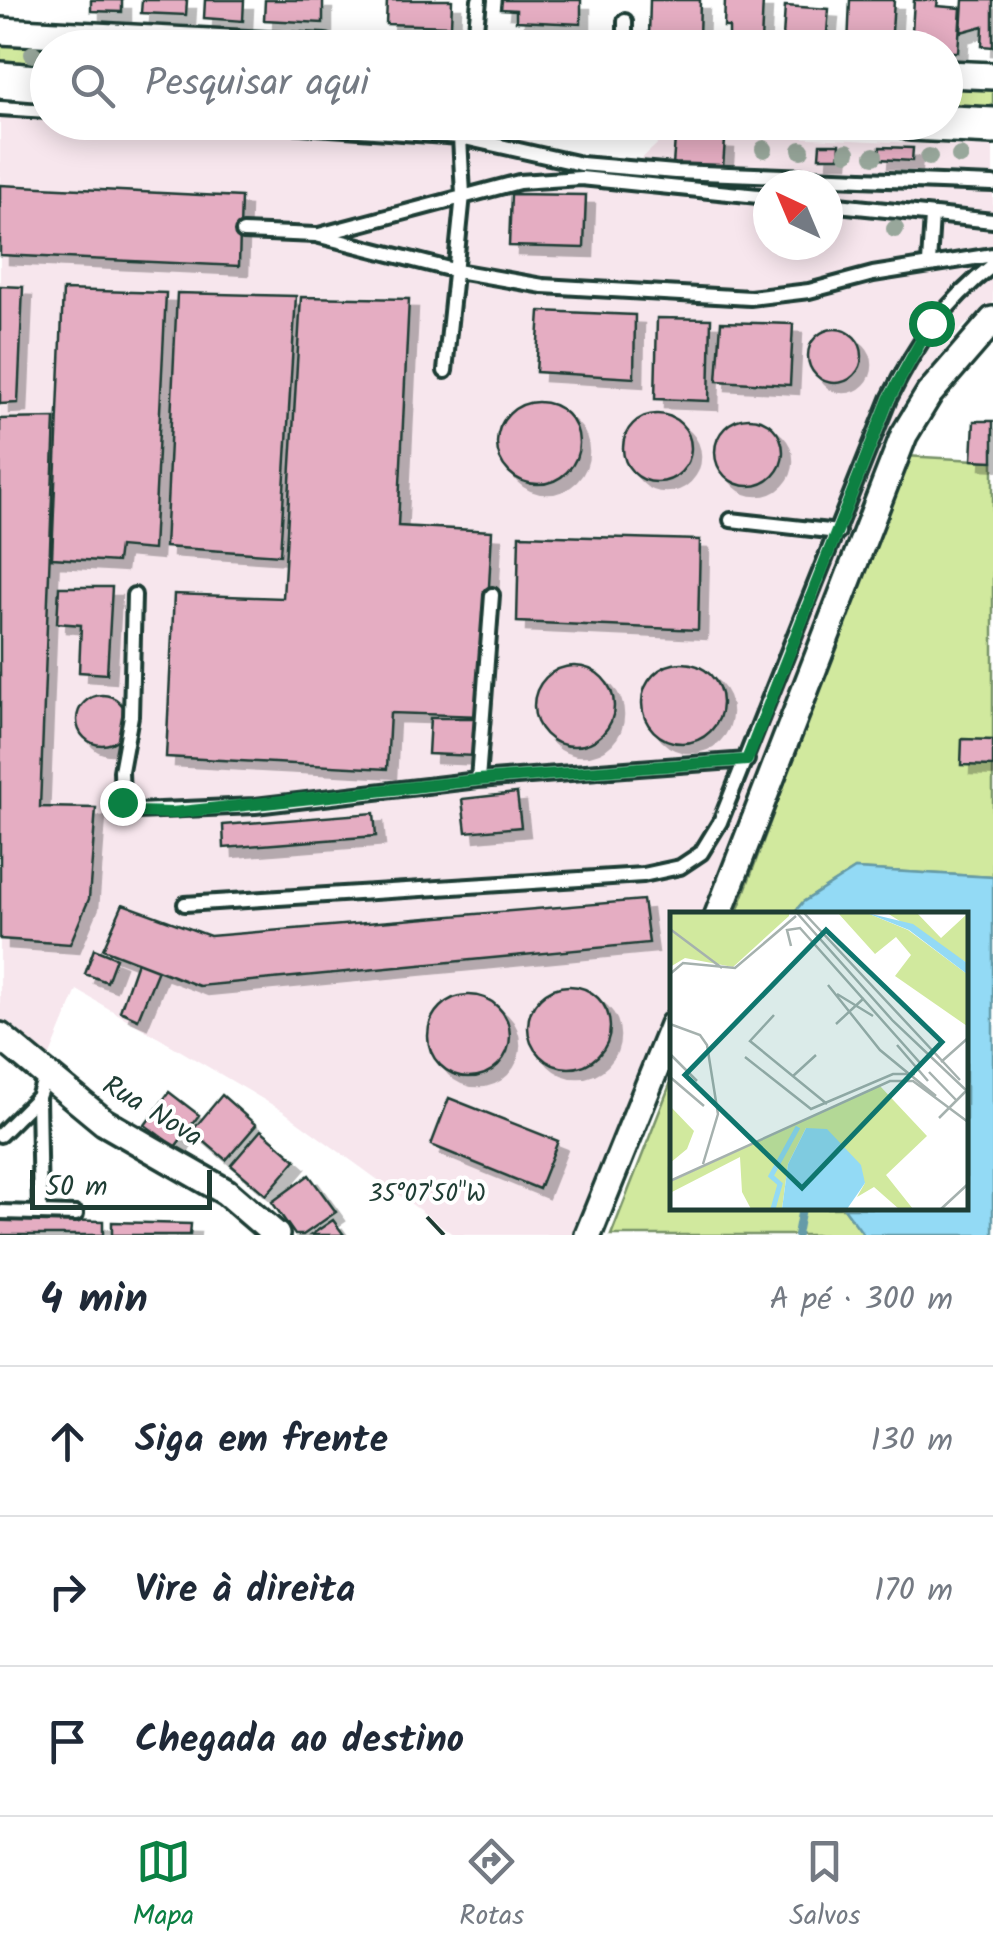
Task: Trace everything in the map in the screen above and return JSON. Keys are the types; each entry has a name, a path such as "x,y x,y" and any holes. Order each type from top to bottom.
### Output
{"main road":[{"path":"0,80 30,82"},
{"path":"963,125 993,126"}],"street":[{"path":"0,31 30,36"},
{"path":"963,75 993,76"},
{"path":"719,912 904,435 929,394 993,320"},
{"path":"588,1235 670,1032"},
{"name":"Rua Nova","path":"0,1036 42,1085 226,1192 276,1235"}],"lane":[{"path":"476,30 478,0"},
{"path":"625,21 625,30"},
{"path":"0,108 30,110"},
{"path":"445,371 458,271 463,195 460,140"},
{"path":"477,140 581,164 753,193"},
{"path":"316,236 519,182 581,178 993,184"},
{"path":"843,206 993,221"},
{"path":"929,263 932,216"},
{"path":"243,232 316,236 458,271 543,286 750,298 809,291 929,263 993,254"},
{"path":"185,904 320,899 643,874 680,867 700,853 720,822 747,760 912,351 959,292 993,265"},
{"path":"731,520 838,532"},
{"path":"478,780 492,594"},
{"path":"134,596 131,716 119,784 128,808 157,813 238,808 478,780 747,760"},
{"path":"0,1135 42,1085"},
{"path":"40,1213 42,1085"},
{"path":"0,1212 76,1214"}],"shaded area":[{"path":"0,100 30,101 30,140 524,140 583,158 635,165 661,140 852,140 993,147 993,303 964,326 909,395 710,912 670,912 670,1012 583,1235 454,1235 283,1111 77,990 45,1067 0,1023"}],"green space":[{"path":"0,38 30,39 30,70 0,68"},
{"path":"963,84 993,85 993,113 963,112"},
{"path":"905,456 993,461 993,877 855,869 803,902 795,912 737,912"},
{"path":"670,1085 670,1210 845,1210 864,1235 611,1235"}],"water":[{"path":"855,869 993,877 993,1235 864,1235 845,1210 968,1210 968,912 795,912 803,902"}],"building":[{"path":"91,0 122,0 122,12 91,11"},
{"path":"142,0 187,0 186,15 141,13"},
{"path":"205,0 244,0 243,21 204,18"},
{"path":"265,0 323,0 323,23 264,20"},
{"path":"387,0 452,0 451,26 386,24"},
{"path":"502,0 581,0 581,24 516,21 516,10 501,9"},
{"path":"650,0 700,0 699,30 649,30"},
{"path":"725,0 763,0 762,30 724,27"},
{"path":"850,0 894,0 892,30 849,30"},
{"path":"914,0 938,0 937,6 961,8 960,30 912,30"},
{"path":"963,0 993,0 993,47 982,46 983,26 961,30"},
{"path":"785,6 829,9 827,30 784,30"},
{"path":"675,140 725,140 723,167 673,165"},
{"path":"820,144 840,144 839,157 819,157"},
{"path":"880,147 913,148 912,161 879,159"},
{"path":"0,185 241,197 239,266 0,255"},
{"path":"511,194 586,195 584,248 509,246"},
{"path":"0,286 23,287 18,403 0,404"},
{"path":"63,290 166,293 153,550 119,547 117,562 52,558"},
{"path":"177,293 296,296 280,555 165,547"},
{"path":"301,297 409,299 398,526 492,531 482,716 390,713 387,769 166,757 174,594 283,598"},
{"path":"540,311 635,315 634,378 536,372"},
{"path":"657,318 711,319 709,401 655,399"},
{"path":"721,322 793,324 790,385 717,381"},
{"path":"835,329 854,337 862,356 854,375 835,383 816,375 808,356 816,337"},
{"path":"538,402 567,414 579,443 567,472 538,484 509,472 497,443 509,414"},
{"path":"657,414 681,424 691,448 681,472 657,482 633,472 623,448 633,424"},
{"path":"55,418 40,807 96,808 89,899 70,944 0,939 0,419"},
{"path":"749,418 773,428 783,452 773,476 749,486 725,476 715,452 725,428"},
{"path":"974,421 993,421 993,461 972,460"},
{"path":"519,535 700,540 698,630 517,622"},
{"path":"59,587 112,587 107,674 79,672 81,625 57,623"},
{"path":"674,663 690,663 711,674 722,703 711,732 690,743 674,743 660,737 648,725 642,711 642,695 648,681 660,669"},
{"path":"566,666 582,666 603,677 614,706 603,735 582,746 566,746 552,740 540,728 534,714 534,698 540,684 552,672"},
{"path":"102,695 120,702 127,720 120,738 102,745 84,738 77,720 84,702"},
{"path":"430,718 477,718 476,756 428,754"},
{"path":"962,739 993,740 993,766 961,765"},
{"path":"517,793 521,827 466,832 462,799"},
{"path":"374,813 376,836 224,848 223,825"},
{"path":"643,900 649,943 199,986 103,949 123,904 210,936"},
{"path":"94,949 116,958 107,982 85,974"},
{"path":"137,962 158,970 138,1019 120,1011"},
{"path":"561,986 577,986 603,1004 610,1027 607,1043 598,1056 577,1068 561,1068 535,1050 528,1035 528,1019 546,993"},
{"path":"461,995 477,995 503,1013 510,1036 507,1052 498,1065 477,1077 461,1077 435,1059 428,1044 428,1028 446,1002"},
{"path":"169,1092 199,1115 175,1147 145,1125"},
{"path":"222,1095 256,1125 226,1160 192,1131"},
{"path":"449,1098 558,1141 539,1189 431,1145"},
{"path":"261,1130 296,1160 266,1195 231,1165"},
{"path":"309,1175 336,1212 303,1235 295,1235 272,1202"},
{"path":"0,1219 103,1221 103,1235 0,1235"},
{"path":"333,1220 344,1235 311,1235"},
{"path":"112,1222 191,1224 190,1235 112,1235"}],"waterway":[{"path":"797,1235 802,1210"}],"route":[{"path":"122,802 137,812 172,813 478,780 747,760 889,399 912,351 931,323"}]}
